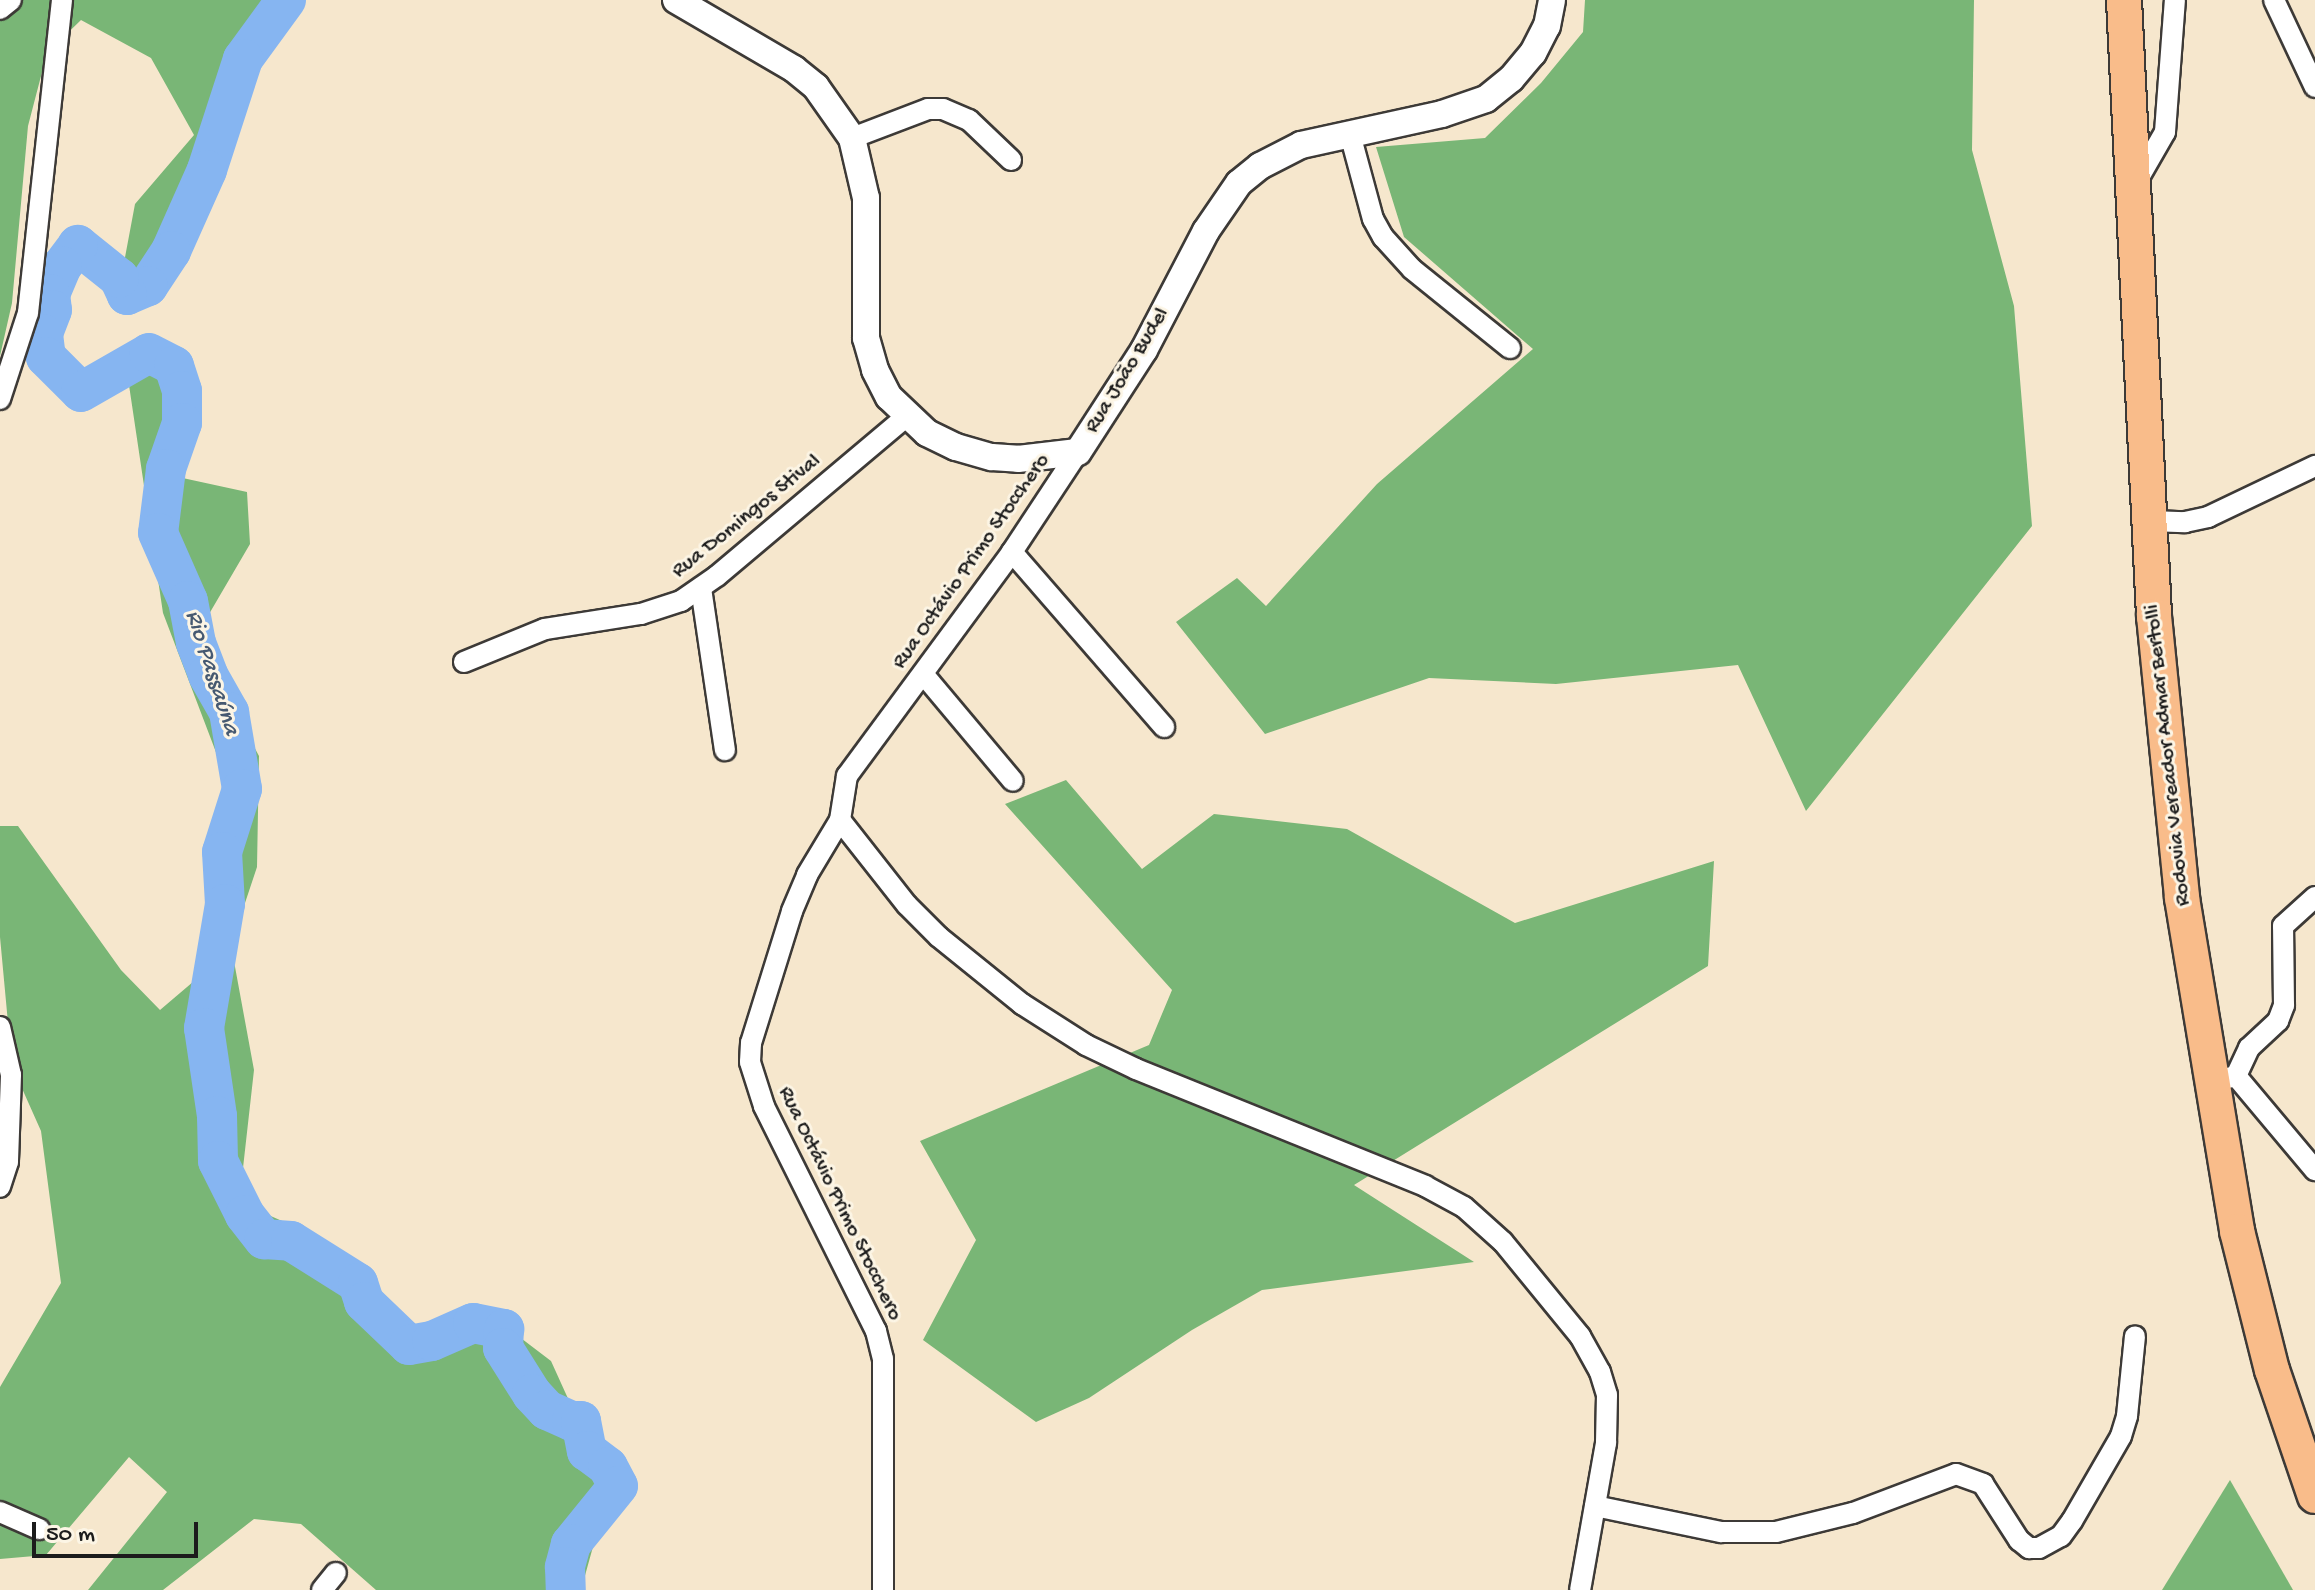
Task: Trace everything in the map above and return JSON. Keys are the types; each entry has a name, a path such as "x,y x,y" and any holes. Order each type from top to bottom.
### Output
{"highway":[{"name":"Rodovia Vereador Admar Bertolli","path":"2124,0 2150,521 2164,737 2182,898 2223,1079 2237,1231 2272,1370 2315,1496"}],"street":[{"path":"0,9 11,0"},
{"path":"0,399 28,313 62,0"},
{"name":"Rua João Budel","path":"676,0 708,9 805,78 835,111 852,138 866,198 866,338 875,370 889,397 906,417 927,433 956,447 992,457 1018,459 1078,452 1159,323 1206,231 1239,183 1283,152 1466,108 1486,99 1511,79 1533,53 1547,26 1552,0"},
{"path":"2132,189 2165,132 2175,0"},
{"path":"2274,0 2315,87"},
{"path":"852,138 928,109 943,109 969,120 1011,160"},
{"path":"1350,134 1367,199 1383,237 1412,269 1510,348"},
{"name":"Rua Domingos Stival","path":"464,662 545,629 659,610 701,588 906,417"},
{"name":"Rua Octávio Primo Stocchero","path":"883,1590 886,1390 876,1331 764,1106 750,1062 758,1012 807,875 840,820 847,776 1012,552 1078,452"},
{"path":"2150,521 2185,522 2208,517 2315,466"},
{"path":"1012,552 1164,727"},
{"path":"701,588 725,750"},
{"path":"924,675 1013,781"},
{"path":"840,820 899,896 939,937 977,971 1060,1029 1136,1069 1425,1186 1464,1207 1503,1242 1580,1336 1600,1372 1607,1395 1608,1417 1580,1590"},
{"path":"2315,897 2283,926 2282,1013 2223,1079 2315,1170"},
{"path":"0,1027 11,1075 8,1162 0,1187"},
{"path":"1595,1506 1721,1532 1776,1532 1853,1513 1956,1474 1983,1484 2019,1540 2029,1548 2039,1548 2061,1536 2121,1436 2127,1416 2135,1336"},
{"path":"0,1512 39,1529"},
{"path":"322,1590 336,1573"}],"green space":[{"path":"13,0 282,0 234,80 193,215 160,275 123,268 135,204 194,135 151,58 81,20 47,53 28,126 12,303 0,356 0,20"},
{"path":"1585,0 1974,0 1972,150 2014,306 2032,526 1806,811 1738,665 1556,684 1429,678 1265,734 1176,622 1237,578 1266,606 1377,484 1533,349 1404,237 1376,147 1485,138 1541,83 1583,32"},
{"path":"126,365 182,376 178,477 247,492 250,544 195,638 259,756 257,867 231,945 254,1070 243,1168 257,1210 314,1235 403,1336 492,1316 551,1361 609,1489 581,1590 376,1590 301,1524 254,1519 163,1590 88,1590 167,1492 129,1457 46,1555 0,1559 0,1387 61,1283 41,1131 12,1066 0,937 0,826 18,826 121,970 160,1010 227,953 240,888 230,789 163,613"},
{"path":"1066,780 1142,869 1214,814 1347,829 1515,923 1714,861 1708,966 1354,1185 1474,1262 1262,1290 1192,1330 1089,1398 1036,1422 923,1340 976,1240 920,1141 1149,1045 1172,990 1005,804"},
{"path":"2230,1480 2293,1590 2162,1590"}],"waterway":[{"name":"Rio Passaúna","path":"286,0 243,59 207,170 171,251 148,286 127,295 119,278 78,245 62,266 50,294 52,310 43,334 46,357 81,392 149,353 174,366 182,391 182,423 166,469 158,533 188,601 196,643 208,675 229,712 242,789 222,852 225,904 204,1028 217,1116 218,1161 245,1215 264,1239 291,1241 358,1283 364,1302 409,1345 432,1341 473,1323 504,1329 503,1348 532,1394 547,1410 572,1421 581,1421 587,1451 608,1467 618,1486 571,1544 565,1567 566,1590"}]}
